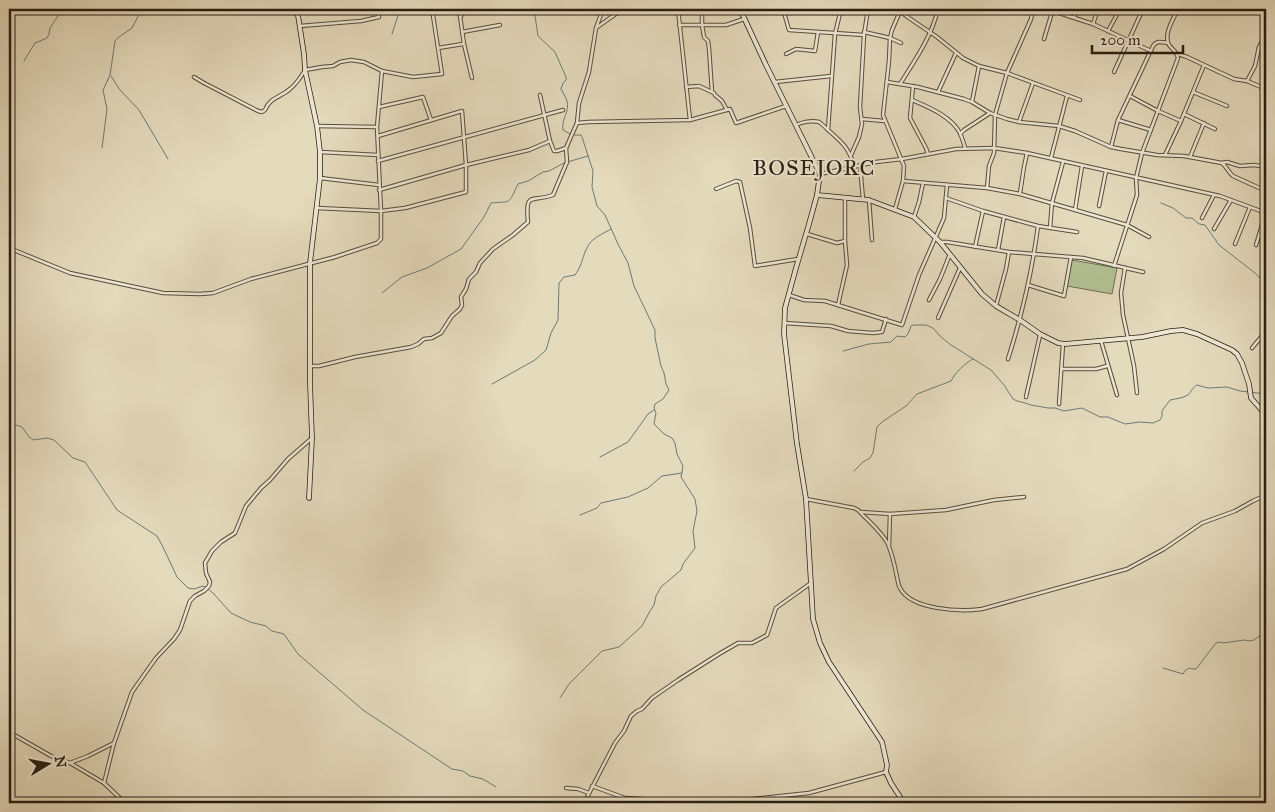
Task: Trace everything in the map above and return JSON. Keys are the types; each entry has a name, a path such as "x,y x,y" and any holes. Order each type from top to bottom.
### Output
{"street":[{"path":"297,9 305,70 317,126 320,152 320,178 310,263 312,438 310,498"},
{"path":"300,26 361,21 379,17 377,9"},
{"path":"194,77 258,112 262,112 267,104 289,90 305,70 333,66 340,62 351,60 364,62 382,71 413,77 442,74 432,9"},
{"path":"459,9 464,44 472,78"},
{"path":"460,17 467,9"},
{"path":"310,366 319,366 384,351 411,347 424,339 442,334 452,316 460,309 462,305 461,298 469,279 476,272 480,263 493,249 513,236 528,222 528,203 530,199 553,195 567,162 566,148 577,123 579,103 589,72 596,28 603,9"},
{"path":"596,28 620,11 627,9"},
{"path":"678,9 690,120"},
{"path":"702,9 704,37 708,40 709,48 712,92"},
{"path":"740,9 820,174 817,195 807,234 788,295 784,323 797,444 806,498 813,619 820,643 829,662 882,742 887,765 886,772 904,803"},
{"path":"783,9 790,30 835,34 864,34 890,38 901,43"},
{"path":"828,130 835,34 842,9"},
{"path":"851,155 859,137 862,119 860,107 864,34 868,9"},
{"path":"895,210 903,181 904,166 883,115 890,38 900,9 963,58 979,66 1007,73 1080,100"},
{"path":"900,84 935,22 938,9"},
{"path":"987,188 989,166 994,153 995,115 1007,73 1031,19 1033,9"},
{"path":"1074,17 1076,9"},
{"path":"1093,24 1098,9"},
{"path":"1108,31 1120,9"},
{"path":"1114,72 1143,9"},
{"path":"1178,9 1167,37 1168,43 1178,54 1187,56 1234,79 1247,80 1266,89"},
{"path":"1044,39 1053,10 1093,24 1152,51"},
{"path":"679,25 726,24 745,18"},
{"path":"462,32 500,25"},
{"path":"786,54 796,49 815,51 818,32"},
{"path":"1247,80 1255,66 1259,48 1266,35"},
{"path":"1111,147 1118,120 1155,43 1168,43"},
{"path":"438,48 464,44"},
{"path":"938,93 956,53"},
{"path":"1114,266 1137,195 1136,178 1142,153 1178,54"},
{"path":"1165,155 1204,65"},
{"path":"972,102 979,66"},
{"path":"9,248 70,273 163,293 191,294 213,292 377,243 381,239 377,127 382,71"},
{"path":"774,82 831,76"},
{"path":"887,82 913,86 964,99 990,113 1020,122 1059,126 1111,147 1142,153 1190,157 1222,163 1227,162 1240,166 1266,166"},
{"path":"1020,122 1033,83"},
{"path":"686,87 699,86 712,92 722,101 727,110"},
{"path":"913,86 910,118 928,154"},
{"path":"1193,92 1227,106"},
{"path":"540,95 550,141 554,150 566,148"},
{"path":"1051,158 1067,96"},
{"path":"1130,96 1181,121"},
{"path":"379,107 422,97 431,120"},
{"path":"912,100 941,114 960,134 965,148"},
{"path":"577,123 690,120 730,109 736,123 786,106"},
{"path":"378,161 563,110"},
{"path":"317,208 381,211 405,208 466,192 462,111 377,136"},
{"path":"960,134 990,113"},
{"path":"1184,114 1215,129"},
{"path":"862,119 884,121"},
{"path":"1118,120 1151,130"},
{"path":"796,125 802,122 821,123 839,138 848,149 855,167"},
{"path":"1190,157 1204,123"},
{"path":"317,126 377,127"},
{"path":"379,190 466,165 529,150 550,141"},
{"path":"820,174 956,148 994,148 1028,153 1214,195 1266,212 1256,245"},
{"path":"320,152 378,155"},
{"path":"1020,194 1028,153"},
{"path":"1050,228 1052,203 1062,162"},
{"path":"1222,163 1233,176 1266,191"},
{"path":"860,166 863,199"},
{"path":"1075,210 1082,166"},
{"path":"1099,206 1106,171"},
{"path":"320,178 379,185"},
{"path":"716,189 736,181 740,182 750,228 755,266 798,259"},
{"path":"903,181 987,188 1020,194 1127,224 1148,237"},
{"path":"914,217 923,183"},
{"path":"788,295 804,300 825,301 902,325 919,275 944,218 947,185"},
{"path":"817,195 869,200 914,217 936,236 982,294 996,306 1058,343 1142,337 1183,330 1197,334 1232,350 1238,354 1242,362 1249,384 1250,398 1266,415"},
{"path":"1202,218 1214,195"},
{"path":"838,305 847,265 845,197"},
{"path":"946,198 983,211 1038,226 1078,232"},
{"path":"869,200 872,240"},
{"path":"1214,229 1231,200"},
{"path":"1235,244 1250,207"},
{"path":"975,247 983,211"},
{"path":"998,250 1004,217"},
{"path":"1008,359 1028,285 1038,226"},
{"path":"807,234 837,243 845,241"},
{"path":"940,242 1009,252 1071,256 1143,272"},
{"path":"996,306 1009,252"},
{"path":"928,300 940,279 950,254"},
{"path":"1028,285 1064,296 1071,256"},
{"path":"1263,273 1266,261"},
{"path":"938,318 960,266"},
{"path":"1125,268 1121,293 1123,315 1134,366 1137,393"},
{"path":"784,323 830,326 848,331 873,334 882,332 886,319"},
{"path":"1252,348 1266,331"},
{"path":"1026,397 1040,334"},
{"path":"1101,341 1117,395"},
{"path":"1059,404 1064,344"},
{"path":"1062,370 1096,369 1108,366"},
{"path":"104,783 114,743 132,692 156,658 180,630 190,601 209,586 210,582 206,574 205,563 212,551 221,542 235,533 246,506 288,460 312,438"},
{"path":"806,498 854,508 860,512 880,532 889,548 899,586 902,592 915,602 941,609 968,611 982,609 1127,569 1164,550 1202,523 1235,511 1252,500 1266,495"},
{"path":"860,512 890,514 946,510 994,500 1024,497"},
{"path":"889,548 890,514"},
{"path":"584,803 631,716 642,709 652,698 719,654 738,644 752,643 767,635 776,608 811,583"},
{"path":"9,732 51,756 70,763 104,783 125,803"},
{"path":"70,763 114,743"},
{"path":"592,786 625,798 709,803 731,801 732,799 743,800 809,793 886,772"},
{"path":"566,788 589,793"}],"green space":[{"path":"1072,260 1117,268 1112,294 1067,286"}],"waterway":[{"path":"24,61 35,43 47,38 50,28 58,16 58,9"},
{"path":"102,148 107,109 103,90 110,75 115,41 132,28 142,9"},
{"path":"392,34 400,9"},
{"path":"534,9 538,36 555,52 566,77 561,89 568,105 563,130 572,135 581,135 582,137 593,171 592,187 597,206 605,215 628,263 634,286 655,330 661,366 669,390 663,399 655,404 654,424 664,434 672,438 675,443 677,454 683,466 681,477 695,499 697,511 693,531 695,548 683,564 681,570 661,587 654,605 642,626 619,647 602,651 569,684 560,698"},
{"path":"111,76 120,90 139,110 168,159"},
{"path":"382,293 402,277 427,268 461,249 484,217 491,203 509,201 518,184 564,163 588,156"},
{"path":"1161,203 1173,208 1186,218 1192,218 1199,224 1205,225 1219,245 1266,284"},
{"path":"492,384 535,360 546,350 551,333 558,320 559,283 564,277 575,275 590,243 611,229"},
{"path":"843,351 869,344 891,342 897,336 905,337 911,326 926,325 933,328 951,345 991,370 1013,399 1017,401 1064,411 1082,408 1100,417 1108,417 1125,424 1153,423 1160,420 1162,411 1170,400 1188,395 1197,385 1208,388 1227,387 1240,391 1266,394"},
{"path":"854,471 870,458 873,453 877,427 882,422 906,406 917,394 951,381 960,368 973,359"},
{"path":"600,457 628,442 648,414 654,410"},
{"path":"9,425 22,427 29,437 34,440 47,438 54,440 73,458 85,462 117,510 157,536 177,577 188,588 194,589 203,586 213,593 231,613 250,622 266,626 272,631 284,634 298,654 363,710 452,769 483,779 496,787"},
{"path":"580,515 597,508 601,503 628,497 648,488 662,476 682,473"},
{"path":"1163,668 1183,674 1187,669 1196,669 1216,643 1250,641 1266,631"}],"district":[{"name":"BOSEJORC","path":"814,167"}]}
